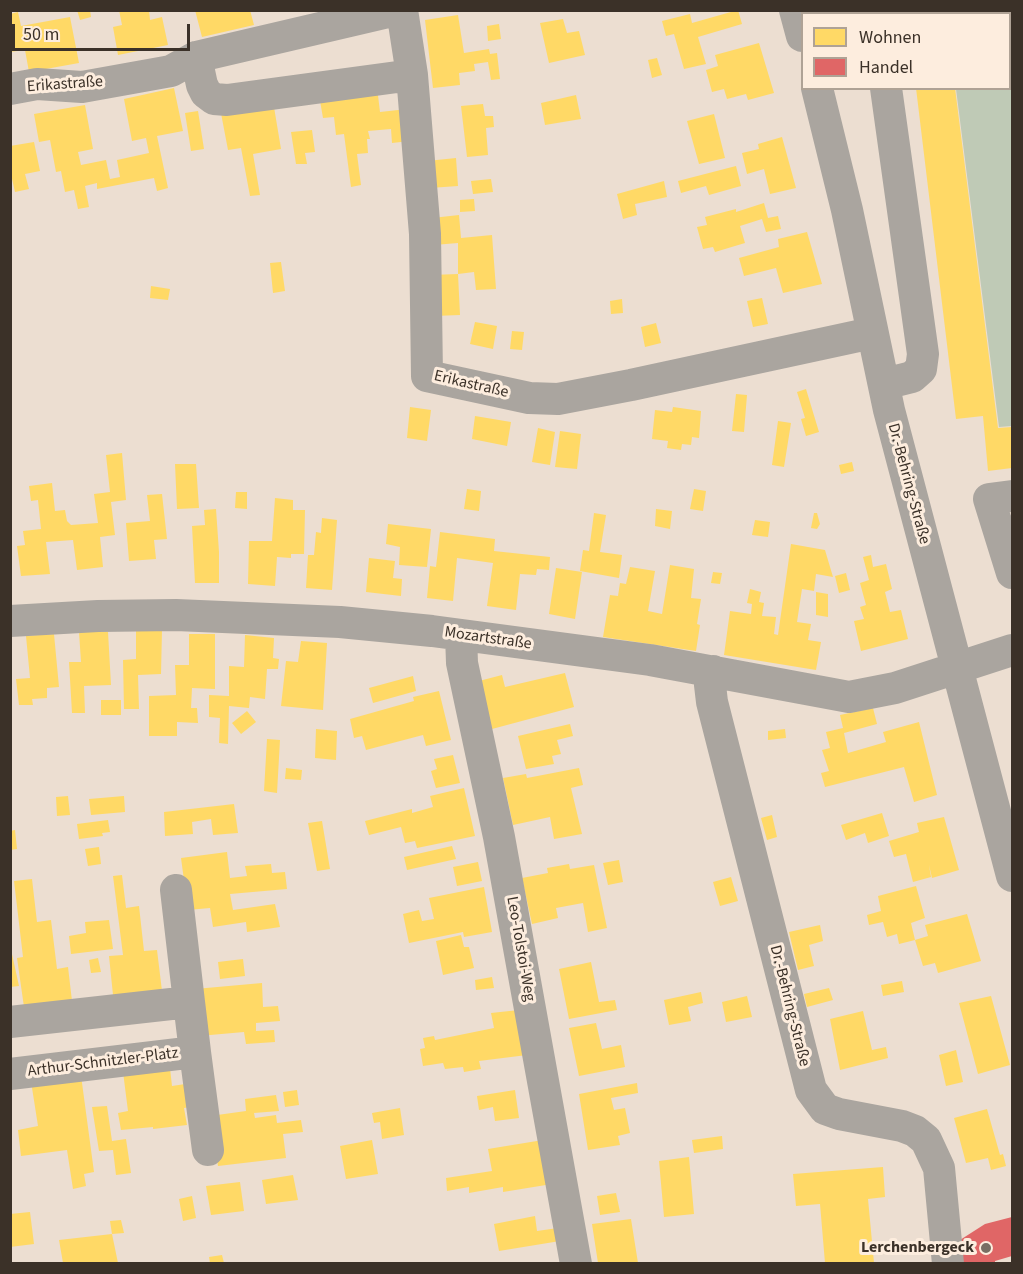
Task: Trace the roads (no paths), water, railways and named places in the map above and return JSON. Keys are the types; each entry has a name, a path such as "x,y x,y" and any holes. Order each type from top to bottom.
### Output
{"street":[{"name":"Erikastraße","path":"10,89 37,84 82,87 171,71 196,57 397,10"},
{"name":"Erikastraße","path":"402,10 412,75 424,234 427,376 530,398 558,399 873,333"},
{"path":"795,10 801,32"},
{"path":"196,57 202,85 206,93 214,99 227,100 412,75"},
{"name":"Dr.-Behring-Straße","path":"817,90 873,333 898,380 957,668 1012,876"},
{"path":"886,90 923,354 921,369 898,380"},
{"path":"1012,496 990,499 1012,573"},
{"name":"Mozartstraße","path":"10,621 98,616 176,615 340,622 460,635 712,671 849,697 895,688 1012,650"},
{"name":"Leo-Tolstoi-Weg","path":"460,635 462,663 500,837 576,1263"},
{"name":"Dr.-Behring-Straße","path":"712,671 710,685 712,702 811,1090 825,1109 839,1114 902,1126 915,1131 926,1140 939,1168 948,1263"},
{"name":"Arthur-Schnitzler-Platz","path":"176,890 208,1150"},
{"path":"10,1022 189,1002"},
{"name":"Arthur-Schnitzler-Platz","path":"10,1074 195,1052"}],"place":[{"name":"Lerchenbergeck","path":"986,1248"}]}
